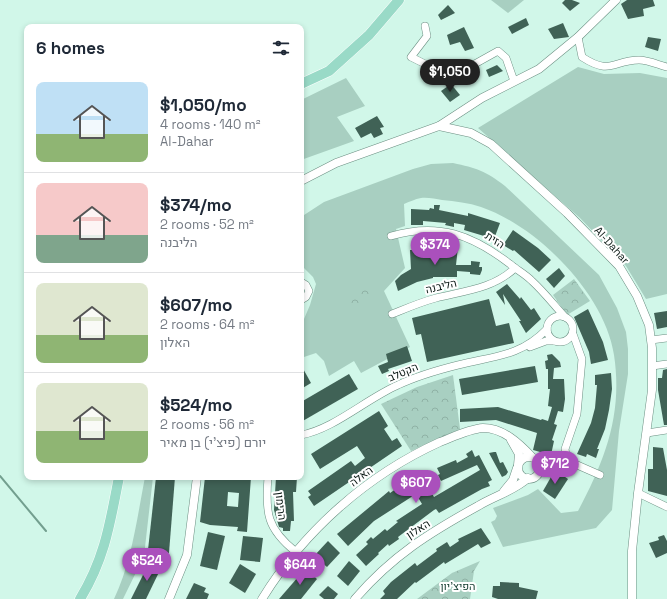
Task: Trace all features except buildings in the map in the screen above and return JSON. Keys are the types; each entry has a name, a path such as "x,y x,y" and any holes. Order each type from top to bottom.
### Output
{"main road":[{"path":"304,83 328,71 369,35 399,0"},
{"path":"80,599 93,578 102,556 118,480"}],"street":[{"path":"304,179 336,163 439,126 482,98 539,69 578,37 616,0"},
{"path":"425,26 427,36 411,57 431,67 455,75 498,51 506,58 514,81"},
{"path":"578,37 582,57 593,64 606,67 639,60 667,67"},
{"name":"Al-Dahar","path":"439,126 471,133 491,144 567,213 619,266 637,296 650,325 652,390 632,551 632,599"},
{"name":"הזית","path":"391,236 411,231 448,232 478,242 532,280 565,317"},
{"name":"הליבנה","path":"392,314 436,298 492,284 505,278 515,268"},
{"path":"304,284 308,291 304,298"},
{"path":"549,300 552,319 548,326 549,337 553,341 562,342 572,348 582,359"},
{"path":"548,326 557,316 565,317 572,325 573,334 582,359 577,414 565,449 569,460 600,475"},
{"name":"הקטלב","path":"522,348 533,342 548,326"},
{"path":"562,342 569,339 573,334"},
{"path":"651,340 667,338"},
{"name":"הקטלב","path":"304,434 328,426 366,402 418,377 458,365 502,356 546,341 553,341"},
{"path":"652,366 667,364"},
{"name":"האלה","path":"262,599 275,577 330,515 372,480 412,456 457,435 484,428 508,436 532,457"},
{"path":"647,433 667,430"},
{"path":"508,436 519,454 517,466 520,475 528,478 536,476 540,470 538,461 532,457 522,459 517,466"},
{"name":"האלון","path":"503,493 513,480 517,466"},
{"name":"האלון","path":"355,599 385,567 408,547 503,493 520,486 528,478"},
{"path":"169,599 188,555 197,480"},
{"name":"הרימון","path":"268,480 267,502 269,517 273,529 284,542 296,552"},
{"path":"638,493 667,507"}],"green space":[{"path":"491,0 524,0 508,13"},
{"path":"578,67 604,74 640,73 667,78 667,294 646,299 626,266 580,218 478,128"},
{"path":"346,78 365,106 337,117 354,141 304,159 304,99"},
{"path":"453,163 468,167 492,177 505,186 599,275 617,308 626,332 628,374 619,431 612,510 596,528 503,547 491,522 495,520 497,516 493,508 528,495 538,489 561,513 578,511 604,455 614,417 616,397 614,355 608,332 597,309 583,286 565,265 545,246 502,216 472,204 432,198 419,198 404,204 405,226 396,229 405,268 384,291 410,347 361,373 354,361 329,376 324,361 316,353 304,357 304,319 316,284 313,277 304,268 304,215 324,202 413,169 431,164"},
{"path":"574,279 590,301 567,315 553,295"},
{"path":"369,287 371,298 369,305 352,311 350,301 348,301 346,296"},
{"path":"453,375 460,429 411,451 381,404 417,387"},
{"path":"144,480 153,480 144,556 123,599 114,599 130,555"},
{"name":"הפיצ'יון","path":"480,561 474,571 470,599 417,599 452,573"}],"waterway":[{"path":"0,476 46,531"}]}
